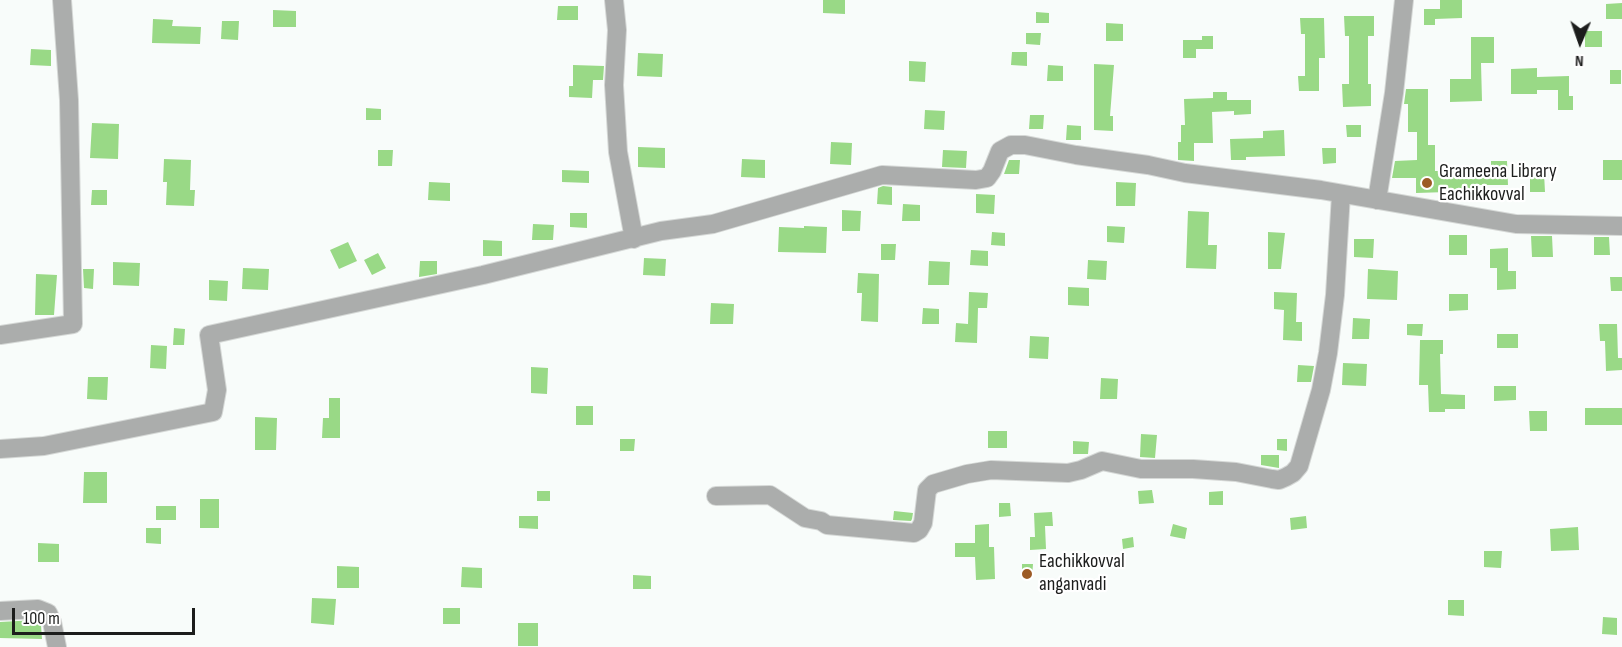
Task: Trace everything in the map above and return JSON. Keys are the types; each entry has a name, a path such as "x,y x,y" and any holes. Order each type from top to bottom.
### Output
{"street":[{"path":"0,335 73,324 69,100 62,0"},
{"path":"614,0 617,30 614,85 618,152 634,239"},
{"path":"1377,200 1394,93 1404,0"},
{"path":"0,449 44,446 213,412 217,390 208,335 483,276 661,231 713,224 882,175 975,180 987,178 1000,151 1011,145 1024,145 1185,172 1341,194 1516,224 1622,226"},
{"path":"716,496 770,495 804,518 821,521 827,525 914,533 923,524 927,490 933,484 991,470 1068,473 1102,461 1141,469 1236,472 1279,480 1286,477 1299,466 1322,390 1329,353 1335,295 1341,194"},
{"path":"0,611 38,609 48,613 57,647"}],"building":[{"path":"823,0 845,0 845,14 823,13"},
{"path":"1440,0 1462,0 1462,18 1435,19 1435,25 1424,25 1424,9 1440,9"},
{"path":"1622,3 1622,19 1606,19 1606,4"},
{"path":"558,6 578,6 578,20 557,20"},
{"path":"273,10 296,11 296,27 273,27"},
{"path":"1036,12 1049,13 1049,23 1036,23"},
{"path":"1344,16 1374,16 1374,36 1368,36 1368,84 1371,84 1371,106 1343,107 1342,84 1349,84 1349,36 1345,36"},
{"path":"1300,18 1324,18 1325,58 1319,58 1319,91 1299,91 1298,76 1305,76 1305,34 1301,34"},
{"path":"153,19 173,20 172,26 201,27 200,44 152,43"},
{"path":"222,21 239,21 238,40 221,39"},
{"path":"1106,23 1123,24 1123,41 1106,41"},
{"path":"1585,31 1602,31 1602,47 1585,47"},
{"path":"1026,33 1041,33 1040,45 1026,44"},
{"path":"1202,36 1213,36 1213,49 1196,49 1196,58 1183,58 1183,40 1202,40"},
{"path":"1471,37 1494,37 1494,63 1481,63 1482,101 1450,102 1450,79 1471,79"},
{"path":"31,49 51,50 51,66 30,65"},
{"path":"1012,52 1027,52 1027,66 1011,65"},
{"path":"638,53 663,54 662,77 637,76"},
{"path":"909,61 926,62 925,82 909,81"},
{"path":"1094,64 1114,65 1110,116 1113,116 1113,131 1094,130"},
{"path":"573,65 604,66 603,80 593,80 592,98 569,97 569,86 573,86"},
{"path":"1048,65 1063,66 1063,81 1047,81"},
{"path":"1537,68 1537,77 1569,76 1569,96 1573,96 1573,110 1558,110 1558,90 1537,90 1537,94 1511,94 1511,69"},
{"path":"1610,70 1621,70 1621,84 1610,84"},
{"path":"1406,89 1428,89 1428,145 1435,145 1435,171 1491,171 1491,161 1507,161 1508,185 1479,185 1479,191 1416,193 1416,178 1392,178 1395,161 1417,160 1417,132 1408,132 1408,104 1404,104"},
{"path":"1213,92 1227,92 1227,100 1251,100 1251,114 1234,115 1234,111 1212,112 1213,143 1194,143 1194,161 1178,160 1181,125 1185,125 1184,99 1213,98"},
{"path":"366,108 381,109 381,120 366,120"},
{"path":"925,110 945,111 944,130 924,129"},
{"path":"1030,115 1044,115 1043,129 1029,129"},
{"path":"92,123 119,124 118,159 90,158"},
{"path":"1067,125 1081,126 1081,140 1066,140"},
{"path":"1346,125 1361,125 1361,137 1347,137"},
{"path":"1284,130 1285,156 1246,157 1246,160 1231,160 1230,139 1263,138 1263,131"},
{"path":"831,142 852,143 851,165 830,164"},
{"path":"638,147 665,148 665,168 638,167"},
{"path":"1322,148 1336,148 1336,163 1323,164"},
{"path":"378,150 393,150 392,166 378,166"},
{"path":"943,150 967,151 966,168 942,167"},
{"path":"164,159 191,160 190,190 195,190 194,206 166,205 167,182 163,182"},
{"path":"742,159 765,160 765,178 741,177"},
{"path":"1009,160 1020,160 1019,174 1004,174"},
{"path":"1603,160 1622,160 1622,180 1603,180"},
{"path":"562,170 589,171 589,183 562,182"},
{"path":"1530,173 1544,173 1545,192 1530,192"},
{"path":"429,182 450,183 450,201 428,200"},
{"path":"1116,182 1136,183 1135,206 1116,206"},
{"path":"892,187 892,205 877,204 878,188"},
{"path":"92,190 107,190 107,205 91,205"},
{"path":"976,194 995,195 994,214 976,213"},
{"path":"903,204 920,205 920,221 902,221"},
{"path":"842,210 861,211 860,231 842,231"},
{"path":"1188,211 1209,212 1208,245 1217,245 1216,269 1186,268"},
{"path":"570,213 587,213 587,228 570,227"},
{"path":"533,224 554,225 553,240 532,240"},
{"path":"804,226 827,227 826,253 778,252 779,227 804,228"},
{"path":"1107,226 1125,227 1124,243 1107,242"},
{"path":"992,232 1005,233 1005,246 991,245"},
{"path":"1268,232 1285,233 1281,269 1268,269"},
{"path":"1449,235 1467,235 1467,255 1449,255"},
{"path":"1531,236 1552,236 1553,257 1532,257"},
{"path":"1594,237 1609,237 1610,255 1594,255"},
{"path":"1354,239 1374,239 1373,258 1354,257"},
{"path":"483,240 502,241 502,256 483,256"},
{"path":"348,242 357,261 339,269 330,250"},
{"path":"881,244 896,244 895,260 881,260"},
{"path":"1508,248 1508,271 1516,271 1516,289 1497,290 1497,268 1490,268 1490,249"},
{"path":"971,250 988,251 988,266 970,265"},
{"path":"378,253 386,268 372,275 364,260"},
{"path":"644,258 666,259 665,276 643,275"},
{"path":"1088,260 1107,261 1106,280 1087,279"},
{"path":"420,261 437,261 437,274 419,277"},
{"path":"929,261 950,262 949,285 928,285"},
{"path":"113,262 140,263 139,286 113,285"},
{"path":"243,268 269,269 268,290 242,289"},
{"path":"83,269 94,269 93,289 84,288"},
{"path":"1368,269 1398,271 1397,300 1367,299"},
{"path":"858,273 879,274 878,322 861,321 862,293 857,293"},
{"path":"36,274 57,275 54,315 35,315"},
{"path":"1610,277 1622,277 1622,291 1611,291"},
{"path":"209,280 228,281 227,301 209,300"},
{"path":"1068,287 1089,288 1089,306 1068,305"},
{"path":"969,292 988,293 987,308 978,308 977,343 955,342 956,323 968,324"},
{"path":"1274,292 1297,293 1296,322 1302,322 1302,341 1283,340 1284,310 1274,309"},
{"path":"1449,294 1468,294 1468,310 1449,311"},
{"path":"711,303 734,304 733,324 710,324"},
{"path":"923,308 939,309 939,324 922,324"},
{"path":"1353,318 1370,319 1369,339 1352,339"},
{"path":"1407,324 1423,324 1422,336 1407,335"},
{"path":"1599,324 1617,324 1618,358 1622,358 1622,370 1606,371 1605,341 1600,341"},
{"path":"174,328 185,329 184,345 173,345"},
{"path":"1497,334 1518,334 1518,348 1497,348"},
{"path":"1030,336 1049,337 1048,359 1029,358"},
{"path":"1420,340 1443,340 1443,354 1440,354 1441,394 1465,395 1465,409 1429,412 1428,385 1419,385"},
{"path":"151,345 167,346 166,369 150,368"},
{"path":"1343,363 1367,364 1366,386 1342,385"},
{"path":"1298,365 1314,366 1311,382 1297,382"},
{"path":"531,367 548,368 547,394 531,393"},
{"path":"88,377 108,377 107,400 87,399"},
{"path":"1101,378 1118,379 1117,399 1100,399"},
{"path":"1494,386 1516,386 1516,400 1494,401"},
{"path":"329,398 340,398 340,438 322,438 323,418 329,418"},
{"path":"576,406 593,406 593,425 576,425"},
{"path":"1585,408 1622,408 1622,425 1585,425"},
{"path":"1529,411 1547,411 1547,431 1530,431"},
{"path":"255,417 277,418 276,450 255,450"},
{"path":"988,431 1007,431 1007,448 988,448"},
{"path":"1141,434 1157,435 1155,458 1140,457"},
{"path":"620,439 635,439 634,451 620,451"},
{"path":"1277,439 1287,439 1287,451 1277,450"},
{"path":"1073,441 1089,442 1088,454 1073,454"},
{"path":"1261,455 1279,455 1279,468 1261,465"},
{"path":"84,472 107,472 107,503 83,503"},
{"path":"1152,490 1154,503 1139,504 1138,491"},
{"path":"537,491 550,491 550,501 537,501"},
{"path":"1223,491 1223,505 1209,505 1209,492"},
{"path":"200,499 219,499 219,528 200,528"},
{"path":"999,503 1010,503 1011,516 999,517"},
{"path":"156,506 176,506 176,520 156,520"},
{"path":"894,511 913,513 911,521 893,520"},
{"path":"1052,512 1053,526 1045,526 1046,549 1030,550 1030,537 1035,537 1034,513"},
{"path":"519,516 538,516 538,529 519,528"},
{"path":"1306,516 1307,528 1291,530 1290,518"},
{"path":"989,524 989,547 994,547 995,579 976,580 975,557 955,557 955,543 975,543 975,525"},
{"path":"1173,524 1187,528 1185,539 1170,536"},
{"path":"1578,527 1579,550 1551,551 1550,529"},
{"path":"146,528 161,528 161,544 146,543"},
{"path":"1133,537 1134,547 1123,549 1122,539"},
{"path":"38,543 59,544 59,562 38,562"},
{"path":"1484,551 1502,551 1501,568 1484,567"},
{"name":"Eachikkovval anganvadi","path":"1022,564 1033,564 1032,578 1022,577"},
{"path":"337,566 359,567 359,588 337,588"},
{"path":"462,567 482,568 482,588 461,587"},
{"path":"633,575 651,576 651,589 633,589"},
{"path":"312,598 336,599 334,625 311,623"},
{"path":"1448,600 1464,600 1464,616 1448,615"},
{"path":"443,608 460,608 460,624 443,624"},
{"path":"1603,617 1617,618 1617,635 1602,634"},
{"path":"36,620 41,625 42,639 0,638 0,622"},
{"path":"518,623 538,623 538,646 518,646"}],"place":[{"name":"Grameena Library Eachikkovval","path":"1427,183"},
{"name":"Eachikkovval anganvadi","path":"1027,574"}]}
